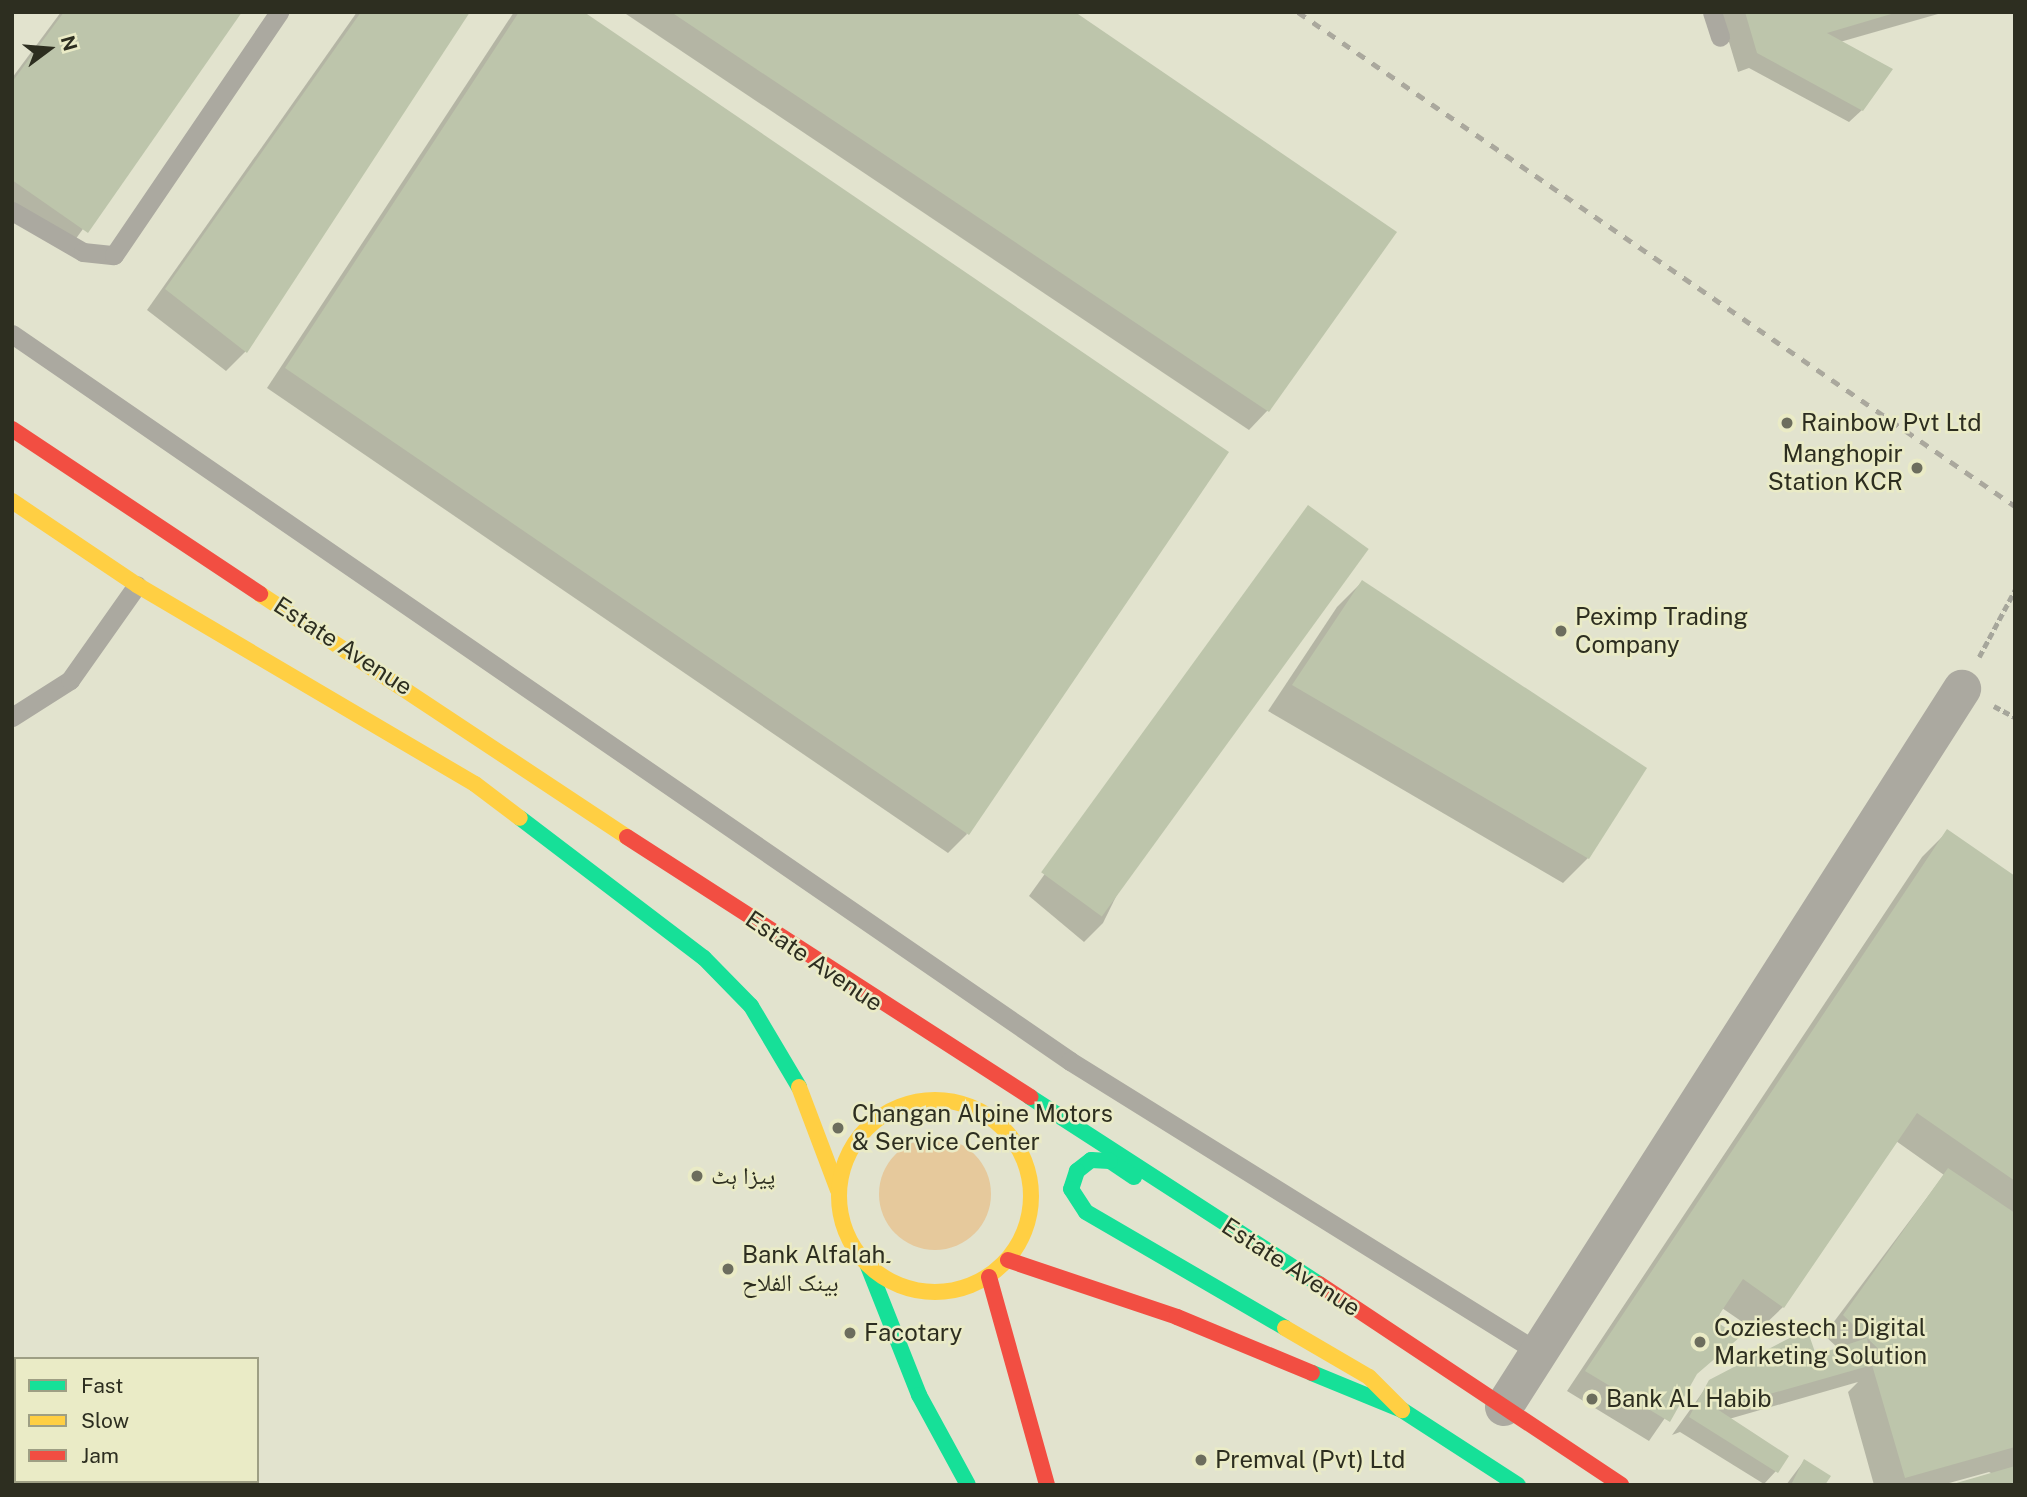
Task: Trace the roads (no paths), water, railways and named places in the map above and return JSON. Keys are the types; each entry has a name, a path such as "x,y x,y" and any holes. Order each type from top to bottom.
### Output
{"main road":[{"name":"Estate Avenue","path":"12,429 893,1014 1087,1131 1622,1485"},
{"name":"Estate Avenue","path":"12,501 137,584 475,784 704,958 751,1006 791,1066 838,1190"},
{"path":"893,1014 925,1054"},
{"path":"948,1084 963,1104"},
{"path":"968,1485 919,1395 868,1266 845,1231 838,1190 844,1161 880,1116 906,1104 963,1104 992,1118 1087,1131"},
{"path":"868,1266 895,1285 927,1293 959,1291 989,1277 1008,1260 1025,1233 1029,1181 1014,1141 992,1118"},
{"path":"1223,1222 1163,1195 1110,1161 1091,1160 1072,1180 1074,1198 1086,1212 1370,1377 1402,1410"},
{"path":"1008,1260 1177,1317 1402,1410 1518,1485"},
{"path":"989,1277 1047,1485"}],"street":[{"path":"1504,1407 1962,689"}],"lane":[{"path":"12,211 98,259 114,255 279,12"},
{"path":"1712,12 1720,37"},
{"path":"12,334 1070,1061 1538,1352"},
{"path":"12,717 71,680 137,584"}],"railway":[{"path":"1298,12 2015,506"}],"place":[{"name":"Rainbow Pvt Ltd","path":"1787,423"},
{"name":"Manghopir Station KCR","path":"1917,468"},
{"name":"Peximp Trading Company","path":"1561,631"},
{"name":"Changan Alpine Motors & Service Center","path":"838,1128"},
{"name":"پیزا ہٹ","path":"697,1176"},
{"name":"Bank Alfalah۔ بینک الفلاح","path":"728,1269"},
{"name":"Facotary","path":"850,1333"},
{"name":"Coziestech : Digital Marketing Solution","path":"1700,1342"},
{"name":"Bank AL Habib","path":"1592,1399"},
{"name":"Premval (Pvt) Ltd","path":"1201,1460"}]}
